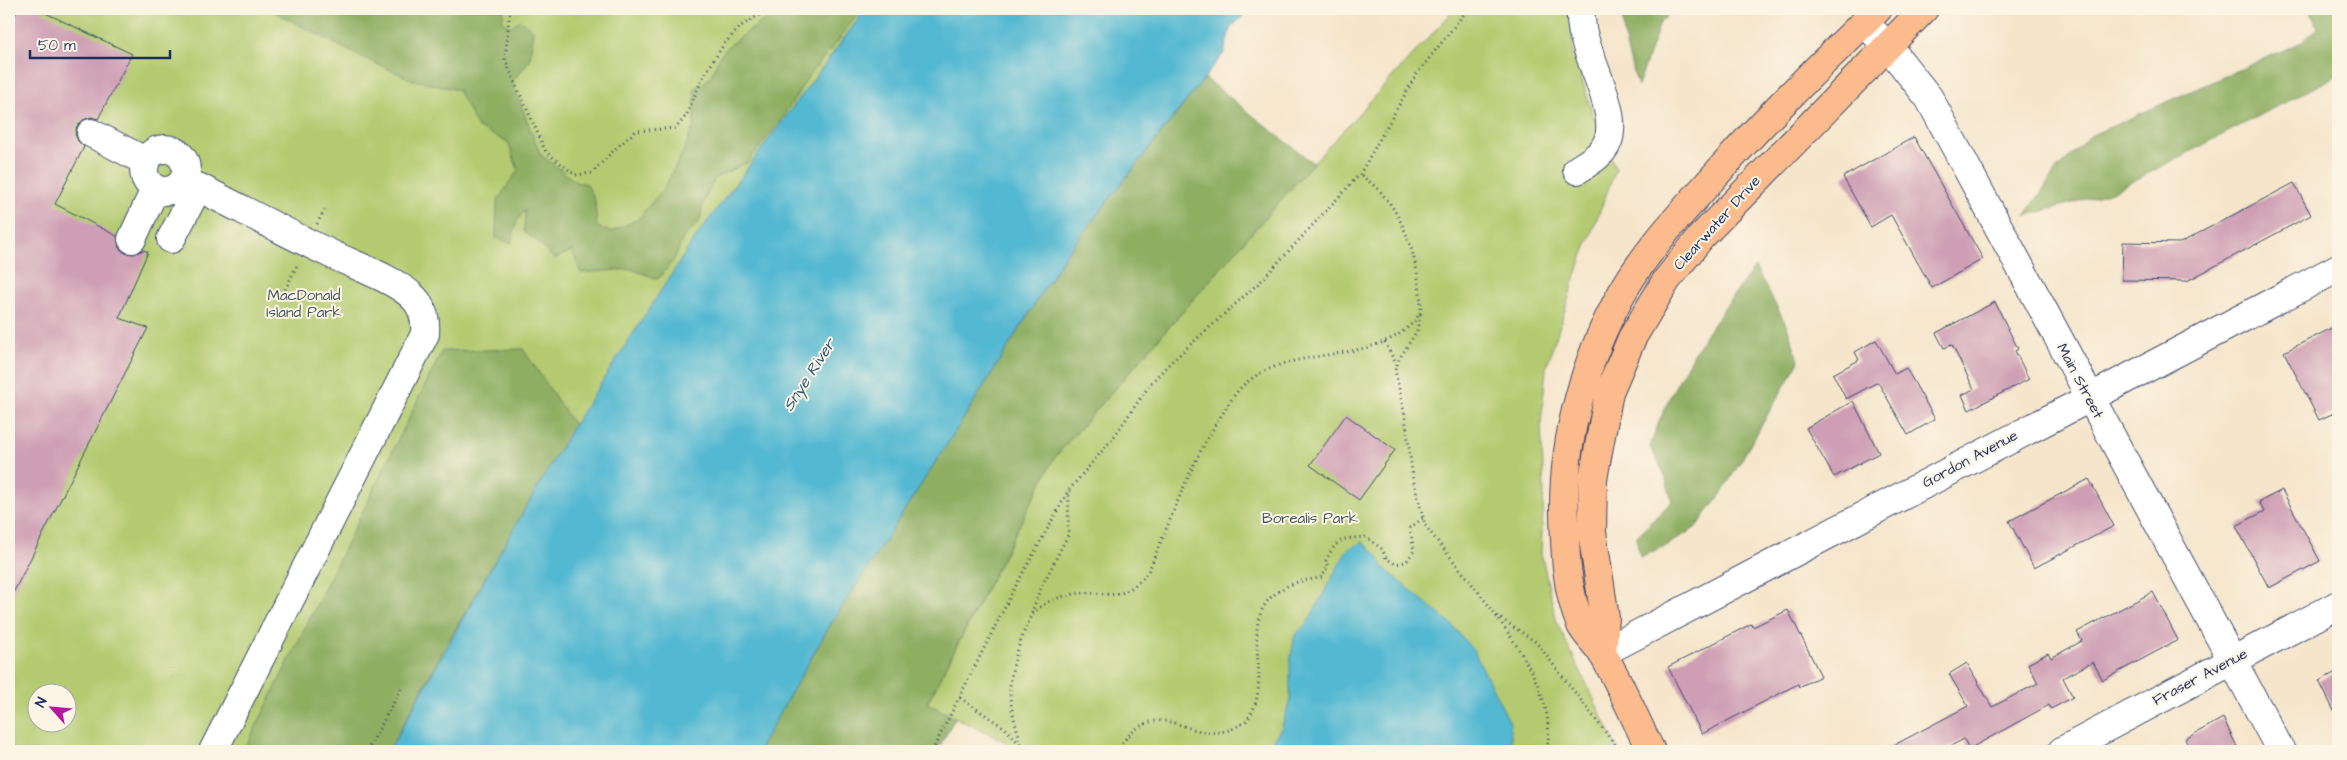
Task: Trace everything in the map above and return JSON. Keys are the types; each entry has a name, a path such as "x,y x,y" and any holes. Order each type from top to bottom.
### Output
{"main road":[{"name":"Clearwater Drive","path":"1602,652 1605,618 1592,532 1593,479 1596,452 1609,392 1632,338 1666,281 1701,237 1924,9"},
{"name":"Clearwater Drive","path":"1602,652 1582,626 1573,594 1565,550 1564,497 1577,404 1604,331 1624,291 1666,230 1772,114 1871,16"},
{"path":"1602,652 1651,751"}],"street":[{"path":"1577,170 1596,158 1603,150 1608,140 1610,122 1582,28 1580,9"},
{"name":"Main Street","path":"1871,16 1887,45 1929,98 2281,751"},
{"path":"91,133 145,161"},
{"path":"171,239 191,183 186,163 176,152 162,149 155,151 145,161 144,177 155,189 172,191 191,183 308,243 392,283 414,298 422,310 426,324 425,334 213,751"},
{"path":"132,239 155,189"},
{"name":"Gordon Avenue","path":"1602,652 2338,268"},
{"name":"Fraser Avenue","path":"2062,751 2338,605"}],"path":[{"path":"510,9 505,60 522,94 546,152 575,175 592,173 636,130 676,128 686,116 702,79 724,44 740,26 769,9"},
{"path":"932,751 1010,597 1069,490 1113,438 1151,383 1170,363 1261,281 1360,174 1416,75 1468,9"},
{"path":"1360,174 1384,195 1396,214 1408,242 1417,279 1421,312 1417,331 1398,359 1397,384 1405,416 1414,479 1425,525 1495,614 1515,644 1542,695 1547,720 1548,743 1546,751"},
{"path":"283,294 308,243"},
{"path":"1028,624 1038,610 1053,600 1070,595 1109,595 1126,592 1138,584 1148,572 1196,459 1212,429 1231,400 1246,383 1271,368 1300,359 1385,342 1406,330 1421,312"},
{"path":"1385,342 1397,365"},
{"path":"1021,744 1010,696 1010,680 1039,592 1068,535 1069,490"},
{"path":"1233,734 1255,708 1259,692 1260,674 1255,650 1256,632 1261,614 1268,601 1290,584 1322,577 1328,566 1325,562 1338,540 1366,537 1382,549 1386,558 1394,564 1406,562 1414,551 1410,528 1423,518"},
{"path":"1495,614 1536,642 1620,751"},
{"path":"367,751 401,689"},
{"path":"960,698 1004,728 1026,751"},
{"path":"1116,751 1122,743 1145,726 1162,728"}],"green space":[{"name":"MacDonald Island Park","path":"9,9 866,9 693,241 574,425 500,552 389,751 9,751"},
{"path":"269,9 504,9 502,21 510,27 520,20 533,30 530,60 512,82 540,154 576,182 587,184 595,201 597,227 611,232 638,219 664,188 684,150 694,125 695,88 711,76 719,58 729,46 768,16 773,9 862,9 834,46 811,72 781,120 748,162 715,178 703,203 700,221 683,238 674,260 658,279 631,269 581,273 572,251 554,259 537,241 524,232 525,210 517,221 511,243 496,238 497,201 518,170 508,142 478,128 458,90 413,80 357,55"},
{"name":"Borealis Park","path":"1455,9 1571,9 1573,52 1594,118 1616,169 1582,257 1546,368 1541,424 1544,490 1541,553 1557,623 1619,751 1011,751 1006,742 927,704 1054,458 1313,163"},
{"path":"1623,9 1674,9 1660,23 1638,86 1629,58 1623,29"},
{"path":"2310,9 2338,9 2338,75 2112,192 2025,216 2057,169 2090,136 2302,42 2317,27"},
{"path":"1205,78 1313,163 1054,458 927,703 955,718 937,751 758,751 827,630 953,435 1066,254"},
{"path":"1755,267 1787,326 1799,361 1722,493 1695,528 1667,545 1640,557 1636,537 1672,501 1664,473 1650,447 1659,423 1681,375 1695,352"},
{"path":"523,349 574,425 446,645 389,751 244,751 442,351"}],"water":[{"name":"Snye River","path":"866,9 1250,9 1230,29 1224,53 1066,254 953,435 827,630 758,751 389,751 500,552 574,425 693,241"},
{"path":"1362,542 1377,555 1384,568 1451,624 1475,653 1510,723 1512,751 1262,751 1281,729 1290,700 1290,662 1295,635 1308,622 1347,550"}],"building":[{"path":"18,9 37,9 132,54 98,119 91,117 83,120 77,126 75,134 78,141 84,147 55,204 117,236 119,248 125,253 134,254 143,250 148,252 119,318 148,328 9,601 9,27"},
{"path":"1914,137 1983,259 1932,288 1891,215 1871,227 1843,177"},
{"path":"2294,183 2311,215 2187,281 2122,280 2123,242 2180,243"},
{"path":"1995,302 2018,349 2015,351 2029,379 1969,410 1962,395 1974,389 1952,345 1944,348 1936,333"},
{"path":"2338,325 2338,411 2319,420 2284,352"},
{"path":"1876,340 1895,374 1906,368 1935,419 1908,435 1878,382 1846,399 1833,374 1859,360 1855,352"},
{"path":"1853,401 1879,453 1834,477 1806,428"},
{"path":"1346,415 1395,450 1359,500 1310,465"},
{"path":"2089,479 2114,526 2034,568 2009,521"},
{"path":"2282,490 2320,561 2269,588 2236,526 2265,511 2259,502"},
{"path":"2153,592 2178,640 2103,680 2093,662 2068,675 2063,678 2073,697 2051,709 2049,705 1969,749 1964,739 1941,751 1883,751 1968,706 1949,674 1967,663 1992,707 2038,683 2028,664 2048,653 2051,658 2082,641 2077,632"},
{"path":"1788,610 1821,676 1799,687 1798,684 1702,734 1668,667 1751,624 1753,627"},
{"path":"2338,671 2338,719 2319,681"},
{"path":"2223,718 2239,751 2191,751 2185,739"}]}
